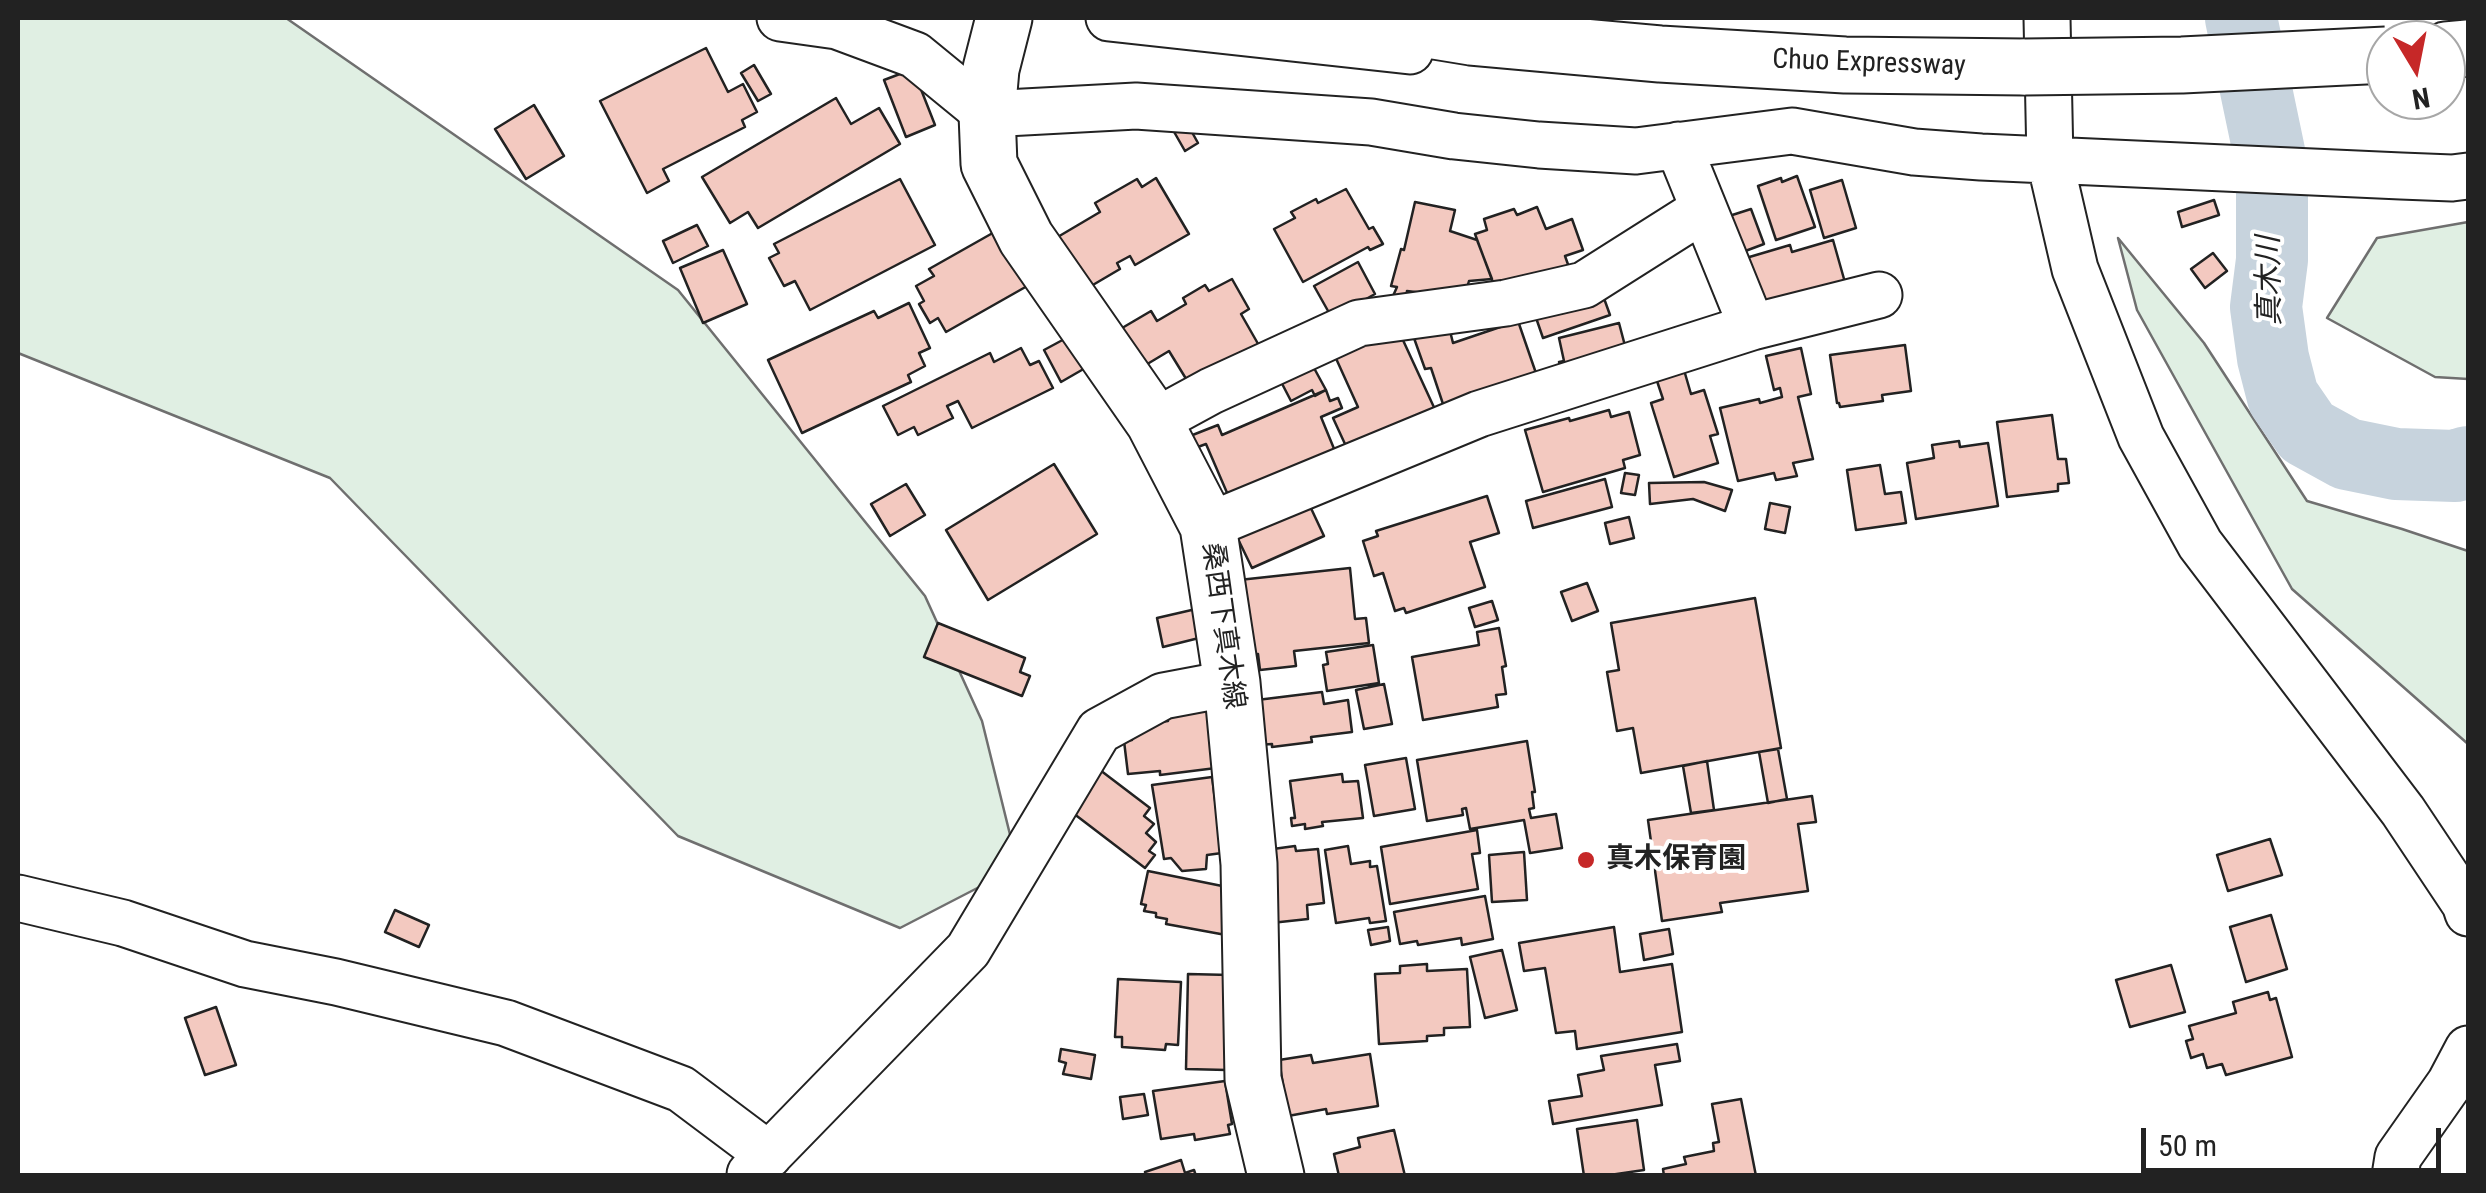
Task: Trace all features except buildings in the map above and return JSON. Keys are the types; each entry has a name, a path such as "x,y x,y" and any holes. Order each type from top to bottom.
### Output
{"main road":[{"name":"Chuo Expressway","path":"1355,18 1472,37 1845,65 2025,68 2366,56"},
{"name":"桑西下真木線","path":"994,67 989,164 1026,238 1154,422 1208,526 1232,683 1250,864 1253,1079 1276,1176"}],"street":[{"path":"780,18 837,26 915,56 994,67 1136,106 1372,122 1539,145 1636,151 1792,131 1914,152 2050,161 2468,176"},
{"path":"1109,18 1660,75 1845,65"},
{"path":"2047,18 2050,161 2075,269 2141,438 2200,544 2403,810 2468,913"},
{"path":"1678,145 1752,327"},
{"path":"1154,422 1211,391 1359,323 1506,303 1584,285 1704,209"},
{"path":"1208,526 1479,414 1752,327 1879,295"},
{"path":"18,898 123,923 245,964 506,1023 681,1088 759,1165 968,950 1099,731 1163,696 1232,683"},
{"path":"2395,1176 2398,1157 2450,1083 2468,1049"}],"green space":[{"path":"18,18 286,18 678,290 925,596 982,721 1018,867 900,928 678,836 330,478 18,353"},
{"path":"2468,222 2468,379 2435,377 2327,318 2377,238"},
{"path":"2118,238 2204,343 2307,501 2468,551 2468,744 2292,589 2137,310"}],"waterway":[{"name":"真木川","path":"2241,18 2272,166 2272,260 2266,307 2283,397 2307,432 2347,454 2396,464 2455,466 2468,462"}],"place":[{"name":"真木保育園","path":"1586,860"}]}
